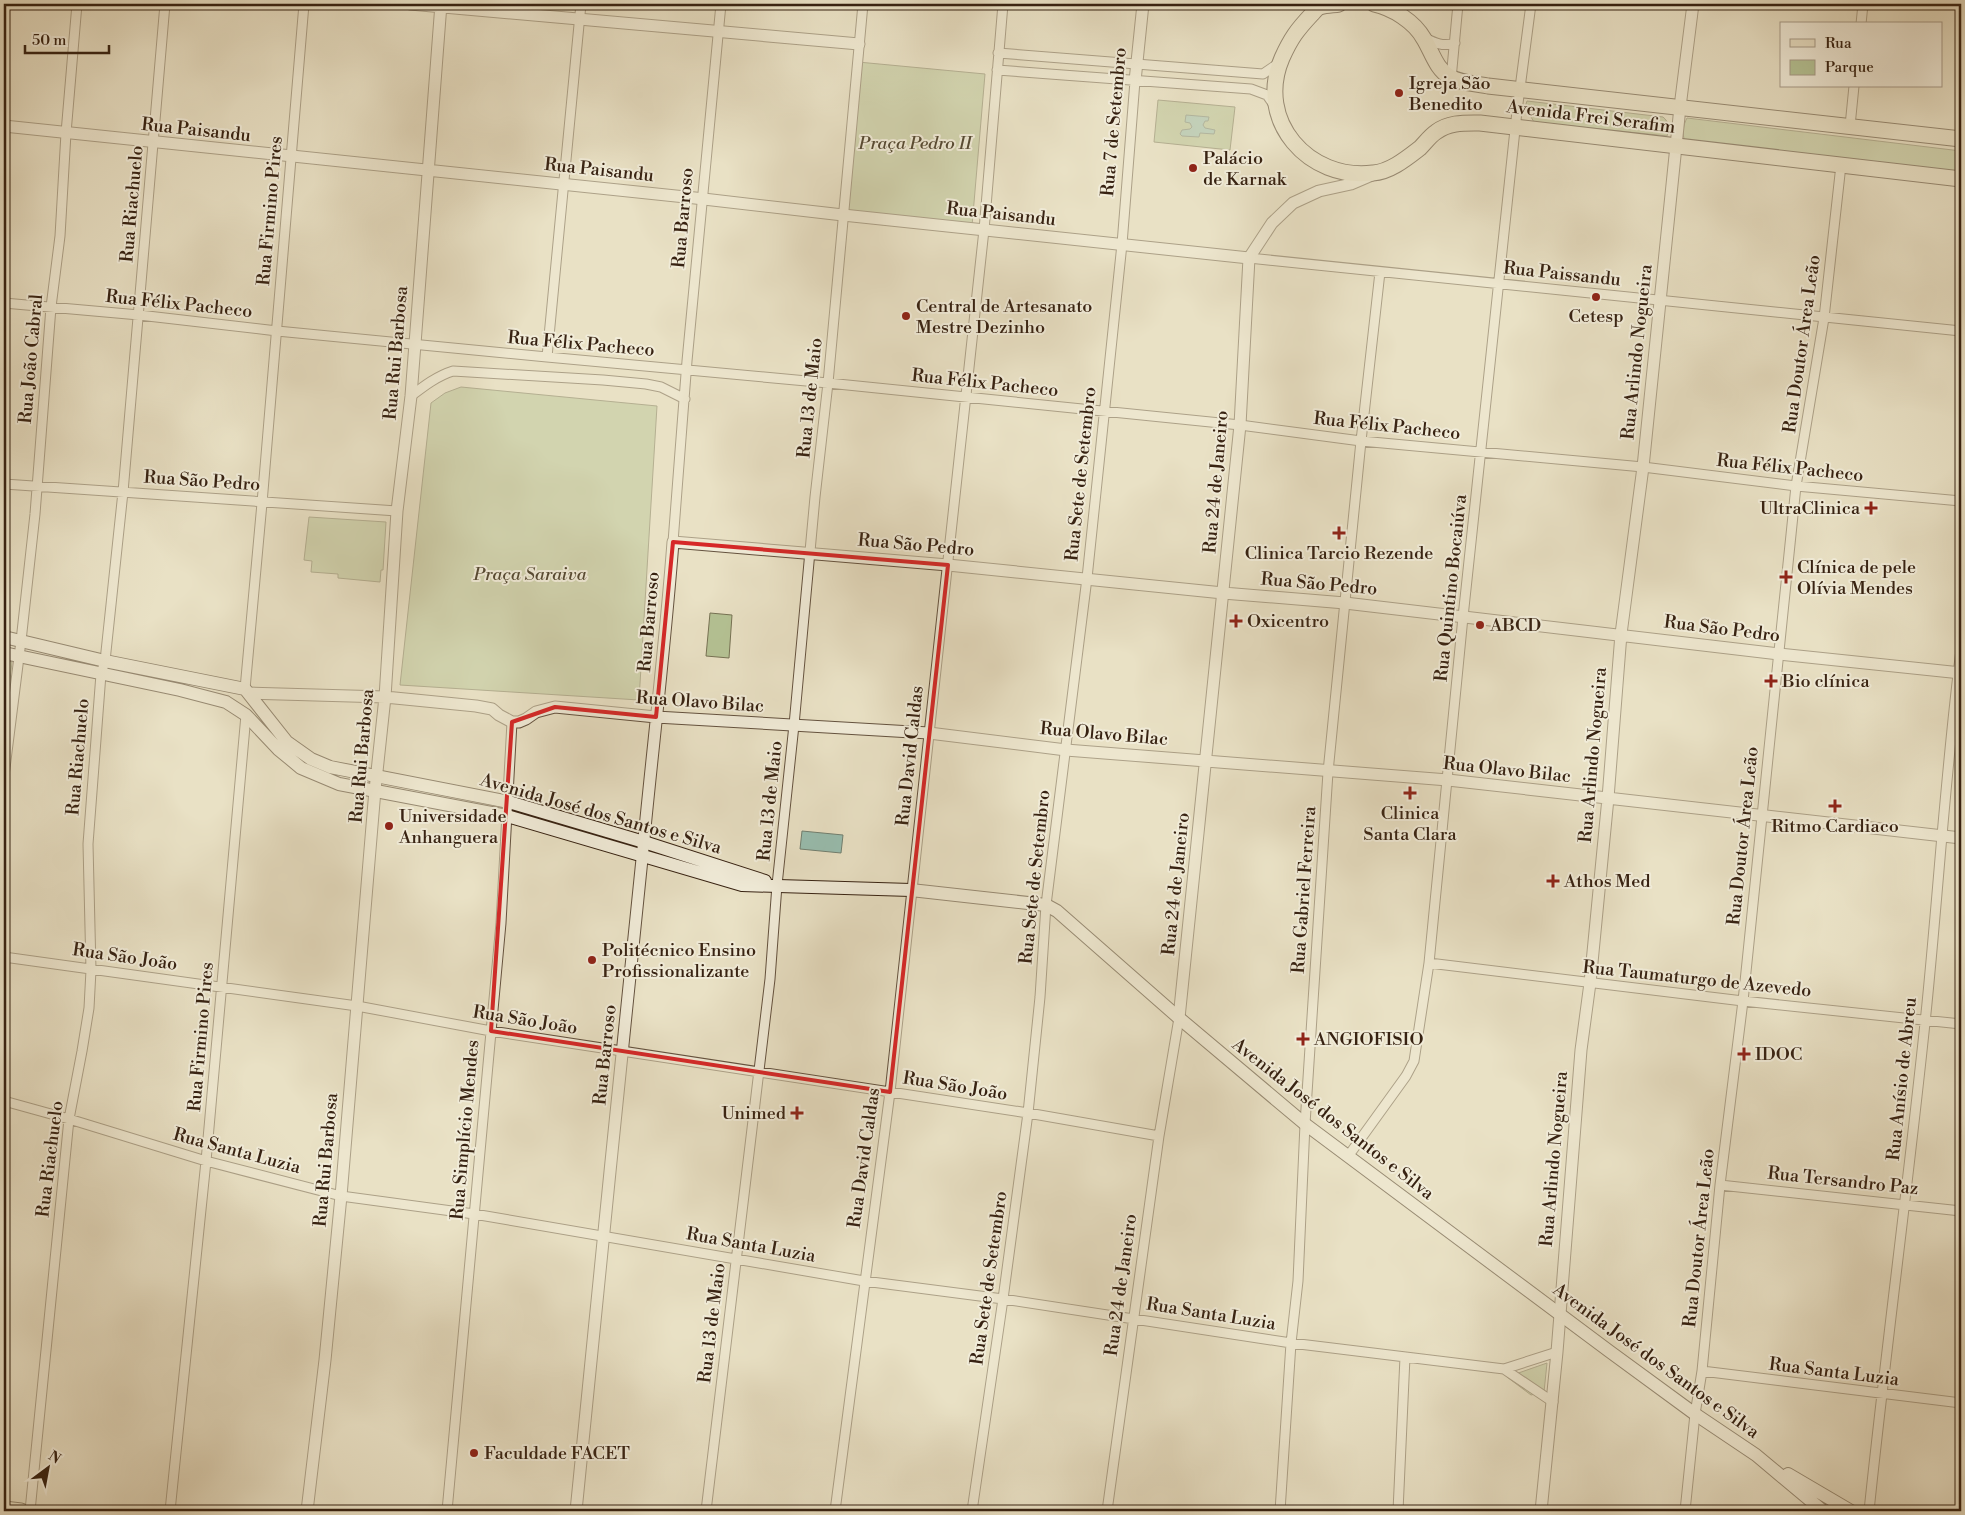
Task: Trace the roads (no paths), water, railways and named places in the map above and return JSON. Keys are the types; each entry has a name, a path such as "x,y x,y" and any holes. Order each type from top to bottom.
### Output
{"main road":[{"name":"Avenida Frei Serafim","path":"1339,4 1319,7 1295,32 1281,61 1276,84 1276,109 1287,134 1301,150 1321,164 1339,172 1357,174 1376,173 1399,164 1420,148 1436,131 1456,123 1480,123 1961,179"},
{"path":"1379,5 1408,21 1423,37 1442,71 1451,78"},
{"name":"Avenida Frei Serafim","path":"1451,78 1488,86 1961,139"},
{"path":"4,637 105,661 247,691"},
{"name":"Avenida José dos Santos e Silva","path":"4,653 206,696 226,702 246,715 278,749 300,768 339,784 507,816 742,885 911,890 1046,905 1057,911 1179,1018 1306,1124 1560,1314 1696,1414 1756,1455 1823,1511"},
{"name":"Avenida José dos Santos e Silva","path":"247,691 287,742 311,759 330,767 508,802 644,842 777,885"},
{"path":"1756,1455 1851,1511"},
{"path":"4,1509 20,1511"}],"street":[{"name":"Rua João Cabral","path":"4,776 21,641 37,486 51,307 60,236 66,133 77,4"},
{"name":"Rua Riachuelo","path":"30,1511 69,1119 86,1030 91,970 88,844 101,674 105,661 123,492 166,4"},
{"name":"Rua Firmino Pires","path":"247,691 304,4"},
{"path":"410,4 441,5 859,44"},
{"path":"547,358 581,4"},
{"name":"Rua Barroso","path":"576,1511 603,1236 624,1052 656,717 664,658 684,399 721,4"},
{"name":"Rua 13 de Maio","path":"706,1511 770,979 777,885 828,383 863,4"},
{"name":"Rua David Caldas","path":"835,1511 890,1092 984,230 1003,4"},
{"name":"Rua 7 de Setembro","path":"1122,244 1136,64 1143,4"},
{"path":"1451,78 1458,4"},
{"name":"Rua Quintino Bocaiúva","path":"1349,1156 1406,1076 1414,1061 1429,963 1463,617 1520,89 1531,4"},
{"name":"Rua Arlindo Nogueira","path":"1541,1511 1558,1352 1579,1069 1590,983 1608,798 1621,634 1661,301 1680,107 1693,4"},
{"path":"1861,22 1863,4"},
{"name":"Rua Rui Barbosa","path":"306,1511 325,1360 341,1196 375,790 385,697 397,511 411,396 441,5"},
{"path":"1423,37 1437,44 1450,45 1455,43"},
{"path":"998,53 1263,74 1281,61"},
{"path":"1020,72 1022,55"},
{"path":"1066,75 1068,60"},
{"path":"997,70 1251,89 1267,94 1276,109"},
{"path":"1206,86 1208,70"},
{"path":"1850,126 1854,88"},
{"name":"Rua Paisandu","path":"4,126 429,172 703,198 844,215 1250,258"},
{"name":"Rua Doutor Área Leão","path":"1685,1511 1702,1371 1720,1185 1743,1001 1796,486 1824,318 1841,165"},
{"path":"1250,258 1272,223 1293,203 1319,191 1351,184 1376,173"},
{"name":"Rua Sete de Setembro","path":"972,1511 1028,1113 1040,997 1046,905 1087,578 1122,244"},
{"name":"Rua Paissandu","path":"1250,258 1961,332"},
{"name":"Rua 24 de Janeiro","path":"1107,1511 1160,1136 1179,1018 1240,425 1250,258"},
{"name":"Rua Gabriel Ferreira","path":"1280,1511 1291,1343 1298,1280 1328,772 1380,272"},
{"name":"Rua Félix Pacheco","path":"4,303 139,315 547,358 828,383 1240,425 1361,441 1482,451 1642,467 1796,486 1961,501"},
{"path":"411,396 444,374 454,371 646,384 662,387 684,399"},
{"name":"Rua São Pedro","path":"4,484 397,511"},
{"name":"Rua São Pedro","path":"673,542 948,565 1223,593 1346,602 1779,654 1960,672"},
{"name":"Rua Anísio de Abreu","path":"1869,1511 1881,1394 1906,1204 1941,836 1961,650"},
{"path":"247,691 385,697 492,709 512,722"},
{"name":"Rua Olavo Bilac","path":"512,722 519,722 536,712 555,707 656,717 928,733 1066,750 1448,780 1961,838"},
{"name":"Rua Firmino Pires","path":"170,1511 206,1161 246,715"},
{"name":"Rua Simplício Mendes","path":"448,1511 501,923 512,722"},
{"name":"Rua São João","path":"4,956 91,970 222,986 357,1006 490,1031 1028,1113 1160,1136"},
{"name":"Rua Taumaturgo de Azevedo","path":"1429,963 1743,1001 1961,1024"},
{"name":"Rua Santa Luzia","path":"4,1101 206,1161 341,1196 474,1214 864,1280 1291,1343 1504,1369 1558,1352"},
{"name":"Rua Tersandro Paz","path":"1720,1185 1961,1211"},
{"path":"1398,1511 1405,1357"},
{"name":"Rua Santa Luzia","path":"1504,1369 1553,1402"},
{"name":"Rua Santa Luzia","path":"1702,1371 1961,1403"}],"place":[{"name":"Igreja São Benedito","path":"1399,93"},
{"name":"Palácio de Karnak","path":"1193,168"},
{"name":"Cetesp","path":"1596,297"},
{"name":"Central de Artesanato Mestre Dezinho","path":"906,316"},
{"name":"UltraClinica","path":"1871,508"},
{"name":"Clinica Tarcio Rezende","path":"1339,533"},
{"name":"Clínica de pele Olívia Mendes","path":"1786,577"},
{"name":"Oxicentro","path":"1236,621"},
{"name":"ABCD","path":"1480,625"},
{"name":"Bio clínica","path":"1771,681"},
{"name":"Clinica Santa Clara","path":"1410,793"},
{"name":"Ritmo Cardiaco","path":"1835,806"},
{"name":"Universidade Anhanguera","path":"389,826"},
{"name":"Athos Med","path":"1553,881"},
{"name":"Politécnico Ensino Profissionalizante","path":"592,960"},
{"name":"ANGIOFISIO","path":"1303,1039"},
{"name":"IDOC","path":"1744,1054"},
{"name":"Unimed","path":"797,1113"},
{"name":"Faculdade FACET","path":"474,1453"}],"park label":[{"name":"Praça Pedro II","path":"915,143"},
{"name":"Praça Saraiva","path":"530,574"}]}
